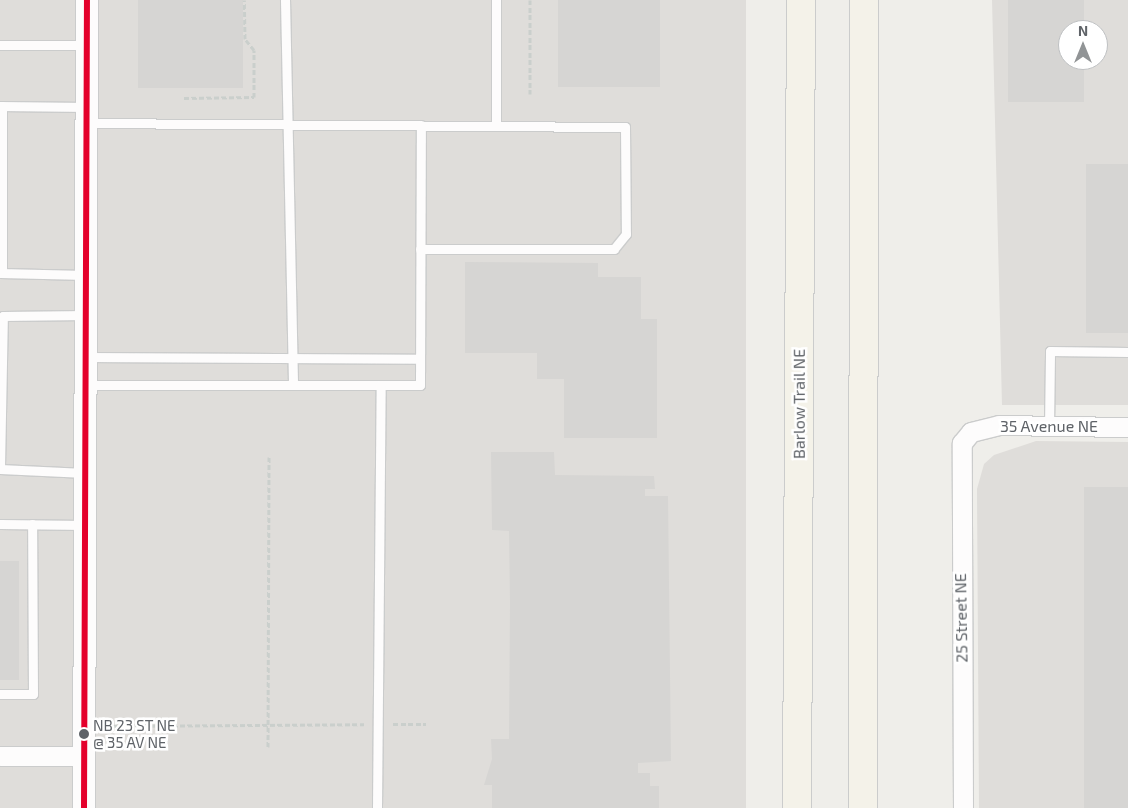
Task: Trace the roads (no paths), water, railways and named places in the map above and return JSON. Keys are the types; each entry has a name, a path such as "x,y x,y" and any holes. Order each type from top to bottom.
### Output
{"main road":[{"name":"Barlow Trail NE","path":"797,808 801,0"},
{"path":"847,0 864,142"},
{"path":"863,808 864,0"}],"street":[{"path":"84,808 87,0"},
{"name":"35 Avenue NE","path":"971,432 999,426 1128,426"},
{"name":"25 Street NE","path":"963,808 960,458 962,443 971,432"},
{"path":"0,756 84,756"}],"lane":[{"path":"285,0 285,124 293,385"},
{"path":"496,0 496,126"},
{"path":"0,45 87,45"},
{"path":"86,275 1,273 1,106 87,115 285,124 626,127 623,244 605,251 420,248"},
{"path":"86,386 420,385 421,125"},
{"path":"85,473 0,468 3,316 86,314"},
{"path":"1049,426 1050,351 1128,352"},
{"path":"86,357 420,359"},
{"path":"377,808 381,385"},
{"path":"0,524 85,525"},
{"path":"0,694 33,694 32,524"}],"place":[{"name":"NB 23 ST NE @ 35 AV NE","path":"84,734"}]}
